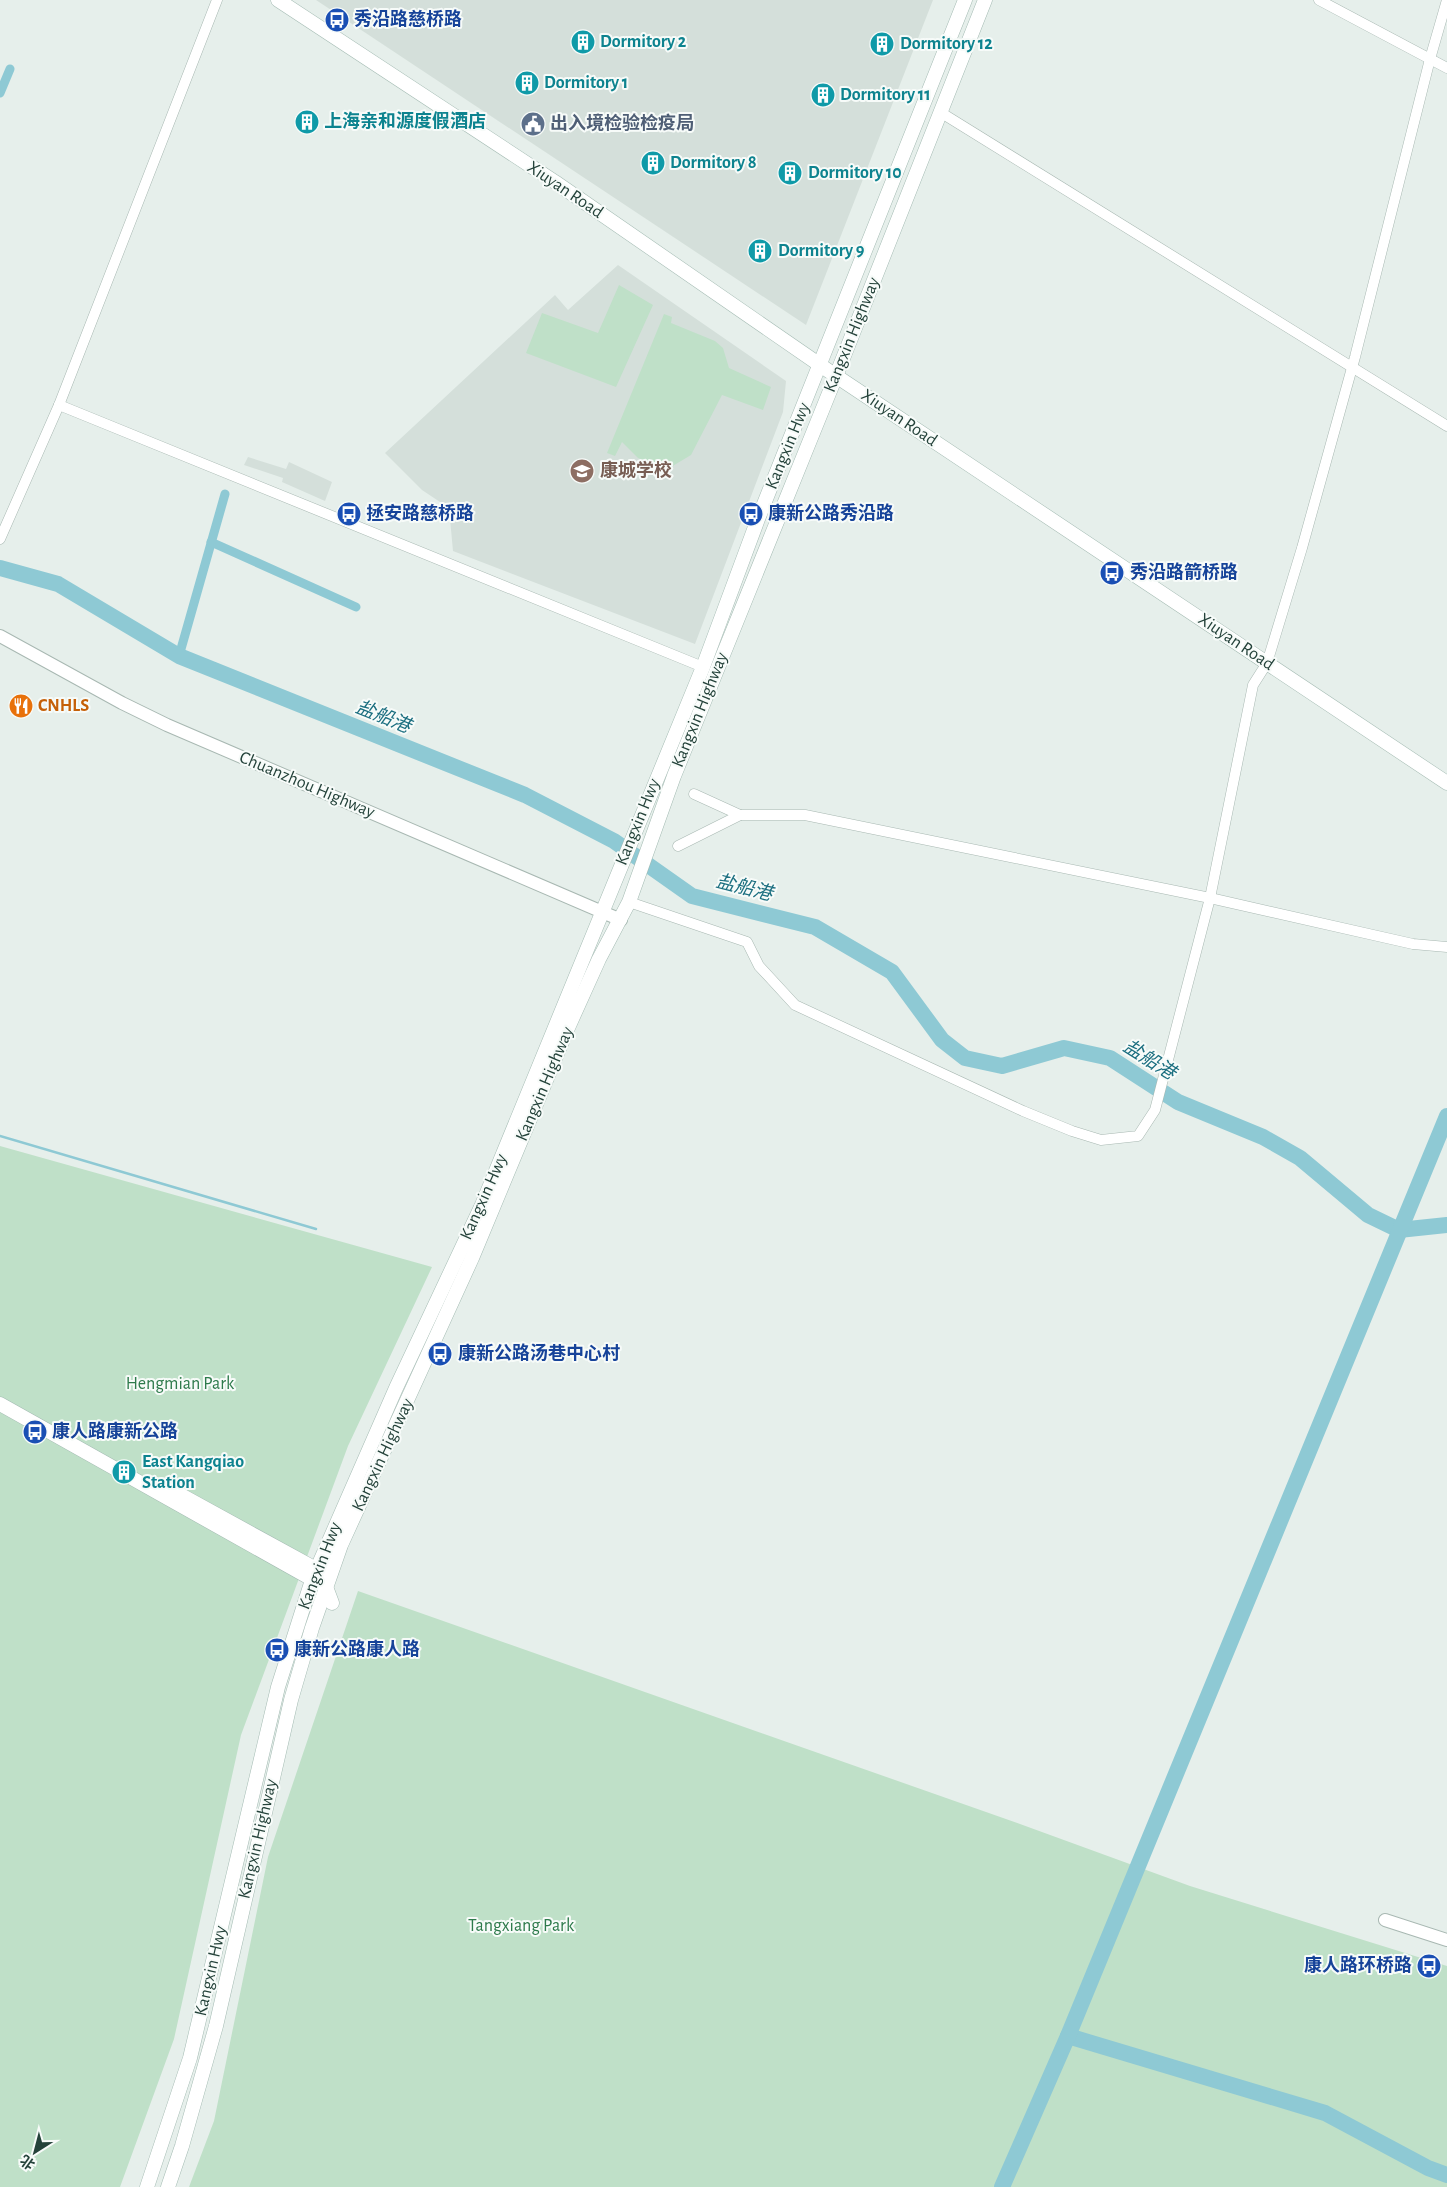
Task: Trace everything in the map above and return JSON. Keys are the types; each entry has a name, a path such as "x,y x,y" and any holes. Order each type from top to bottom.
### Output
{"main road":[{"name":"Xiuyan Road","path":"278,0 555,182 836,376 1447,784"},
{"name":"Kangxin Hwy","path":"147,2187 190,2058 278,1687 314,1575 396,1388 482,1206 703,667 758,519 965,0"},
{"name":"Kangxin Highway","path":"168,2187 182,2146 216,2026 291,1700 328,1582 355,1514 472,1258 567,1030 599,959 621,920 631,896 674,776 836,376 985,0"},
{"path":"0,1394 314,1575"},
{"path":"0,1404 328,1582 332,1603"}],"street":[{"path":"0,539 58,405 217,0"},
{"path":"1319,0 1447,68"},
{"path":"631,896 747,942 759,966 795,1005 1024,1111 1072,1131 1101,1140 1138,1136 1155,1110 1210,898 1254,684 1266,663 1302,548 1352,368 1446,0"},
{"path":"940,112 1447,426"},
{"path":"58,405 703,667"},
{"name":"Chuanzhou Highway","path":"0,636 122,703 168,725 621,920"},
{"path":"694,794 740,815 805,815 1210,898 1413,944 1447,947"},
{"path":"678,846 740,815"},
{"path":"1385,1920 1447,1940"}],"shaded area":[{"path":"316,0 933,0 806,325"},
{"name":"康城学校","path":"618,265 786,381 783,412 695,644 453,551 449,508 422,490 385,453 555,295 568,310"},
{"path":"248,457 286,469 289,462 332,482 325,501 282,482 283,478 244,465"}],"green space":[{"path":"619,285 653,305 616,387 526,353 542,313 598,333"},
{"path":"664,314 672,317 671,323 715,341 723,348 729,368 771,387 763,410 722,395 691,455 671,467 653,464 638,458 622,442 615,456 607,453"},
{"name":"Hengmian Park","path":"0,1146 432,1267 348,1446 241,1735 174,2039 120,2187 0,2187"},
{"name":"Tangxiang Park","path":"358,1591 1020,1824 1190,1886 1447,1966 1447,2187 189,2187 214,2121 268,1857"}],"waterway":[{"path":"0,93 10,69"},
{"path":"179,656 225,494"},
{"path":"211,542 356,607"},
{"name":"盐船港","path":"0,568 58,584 179,656 525,795 614,841 692,896 815,927 892,972 942,1040 965,1058 1002,1066 1064,1048 1110,1058 1178,1102 1263,1137 1300,1158 1368,1215 1399,1230 1447,1225"},
{"path":"1002,2187 1068,2036 1447,1116"},
{"path":"0,1136 316,1229"},
{"path":"1068,2036 1325,2113 1428,2168 1447,2175"}],"place":[{"name":"秀沿路慈桥路","path":"337,20"},
{"name":"Dormitory 2","path":"583,42"},
{"name":"Dormitory 12","path":"882,44"},
{"name":"Dormitory 1","path":"527,83"},
{"name":"Dormitory 11","path":"823,95"},
{"name":"上海亲和源度假酒店","path":"307,122"},
{"name":"出入境检验检疫局","path":"533,124"},
{"name":"Dormitory 8","path":"653,163"},
{"name":"Dormitory 10","path":"790,173"},
{"name":"Dormitory 9","path":"760,251"},
{"name":"康城学校","path":"582,471"},
{"name":"拯安路慈桥路","path":"349,514"},
{"name":"康新公路秀沿路","path":"751,514"},
{"name":"秀沿路箭桥路","path":"1112,573"},
{"name":"CNHLS","path":"21,706"},
{"name":"康新公路汤巷中心村","path":"440,1354"},
{"name":"康人路康新公路","path":"35,1432"},
{"name":"East Kangqiao Station","path":"124,1472"},
{"name":"康新公路康人路","path":"277,1650"},
{"name":"康人路环桥路","path":"1429,1966"}]}
